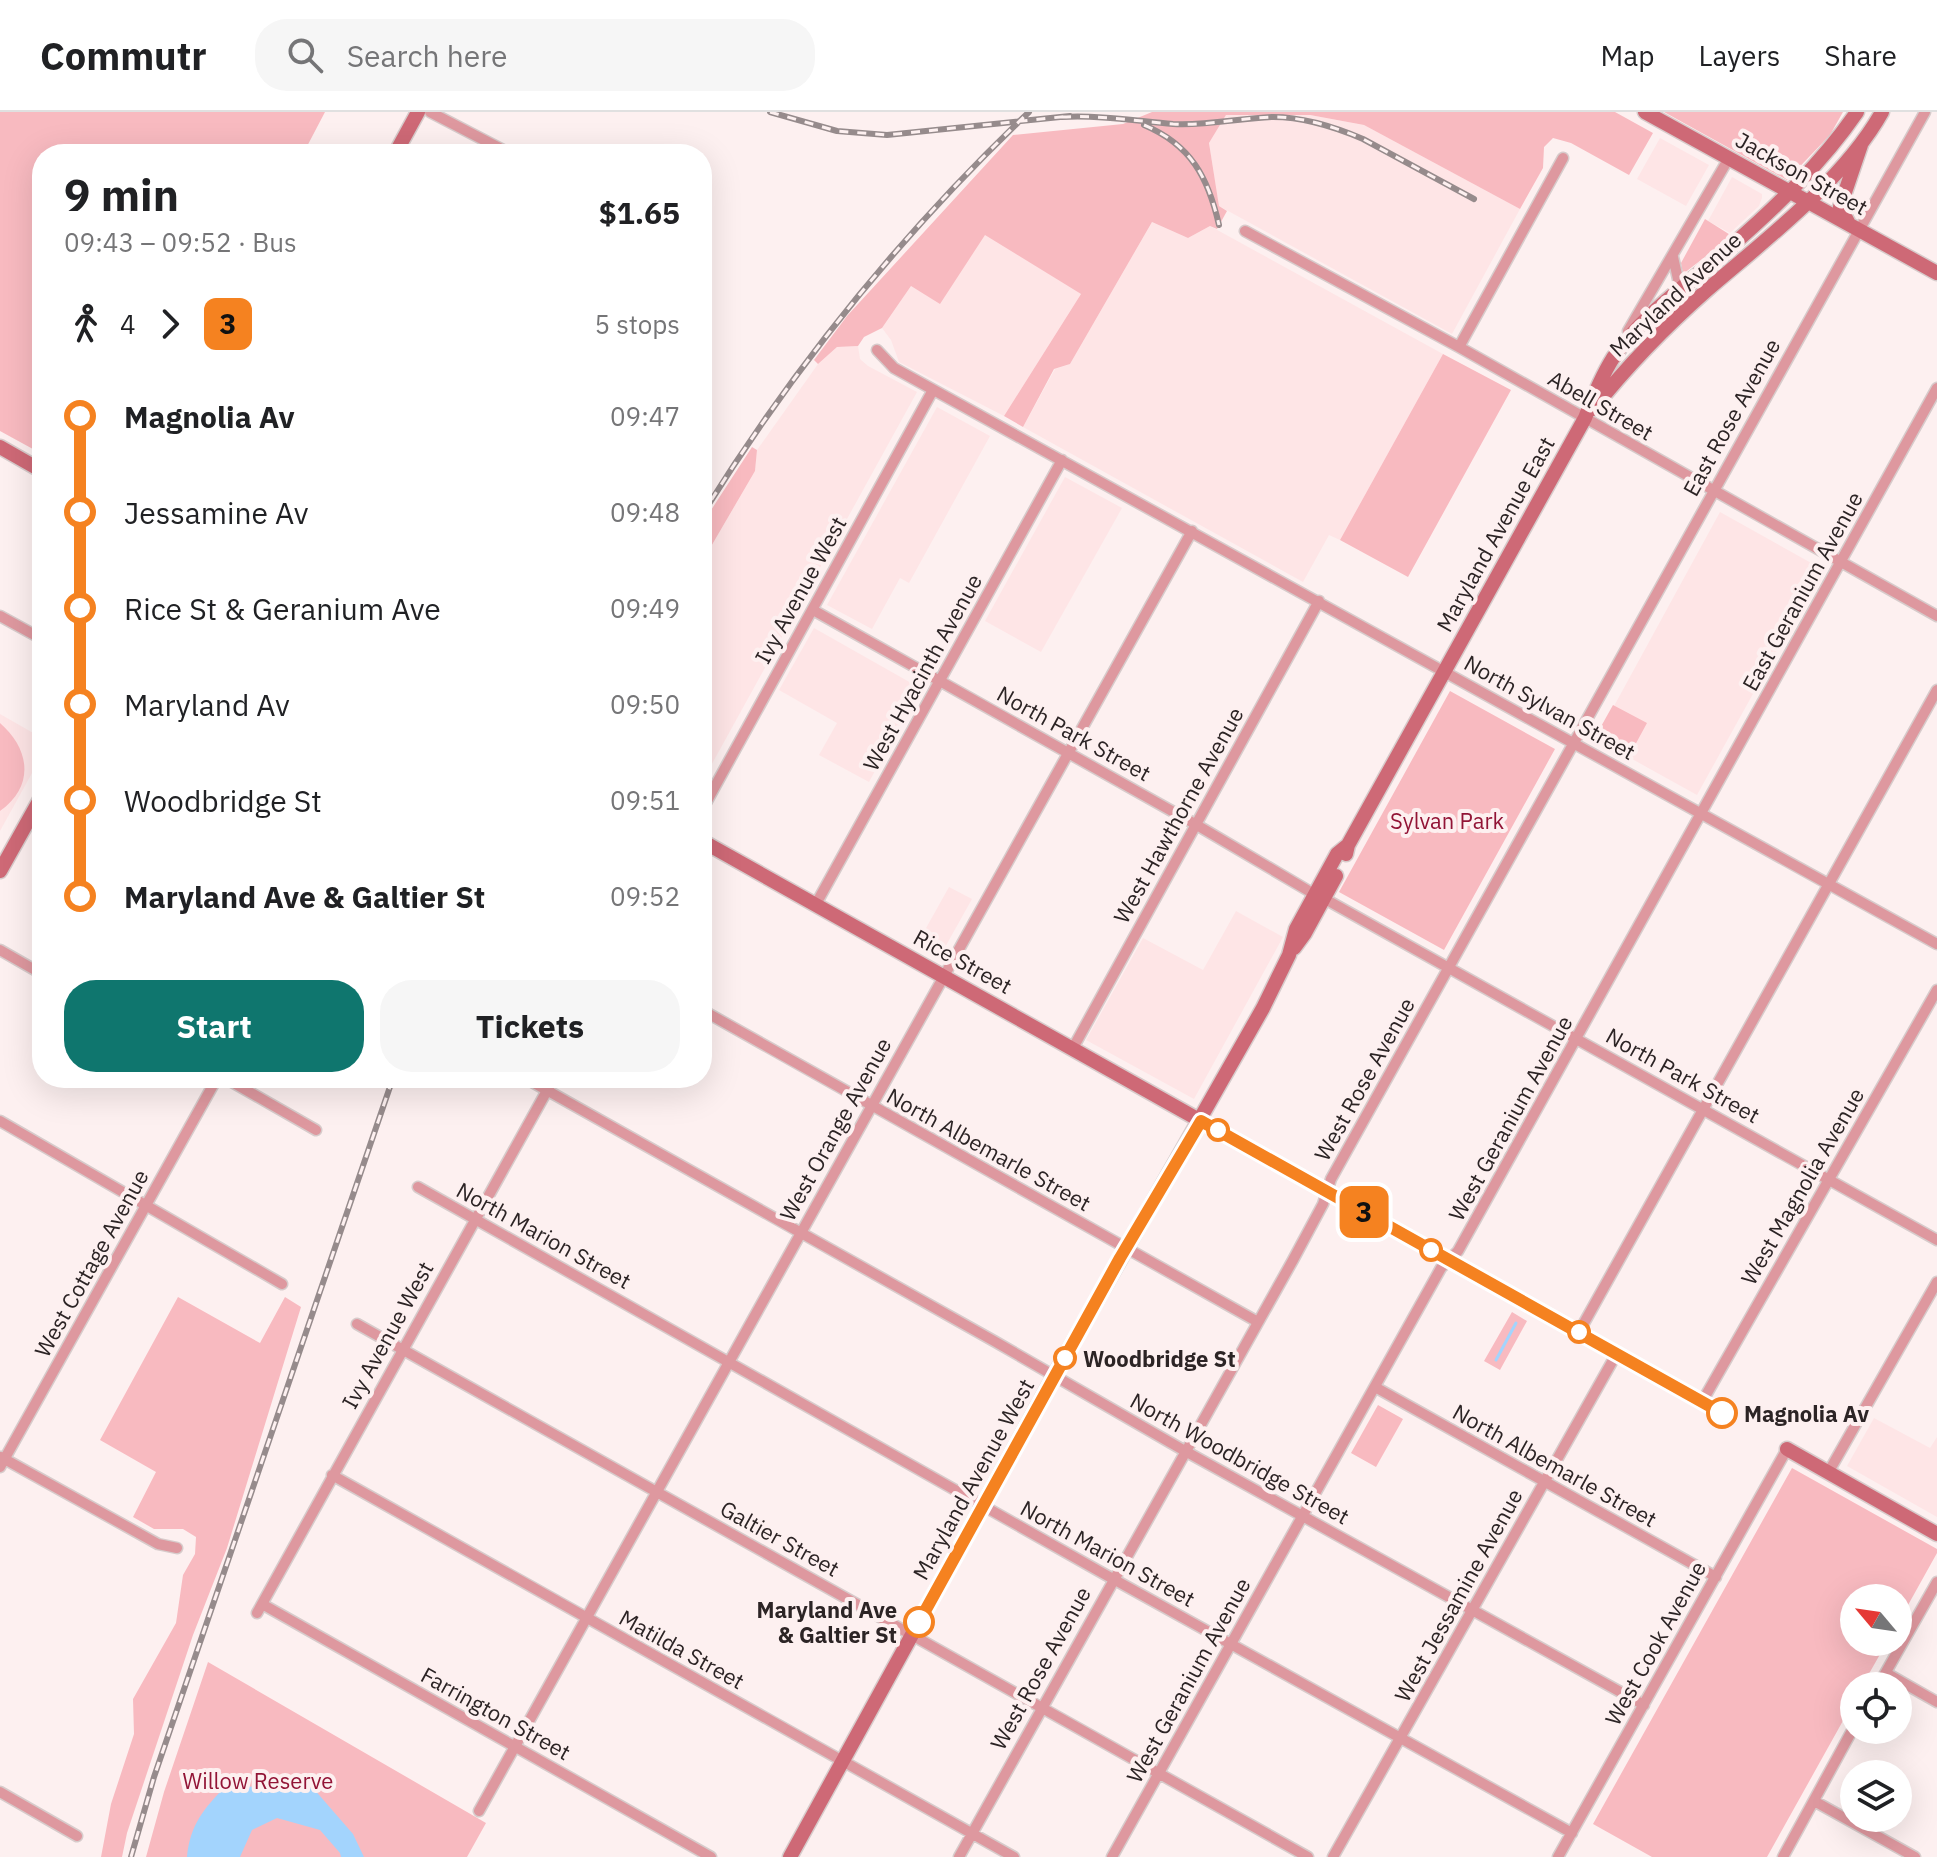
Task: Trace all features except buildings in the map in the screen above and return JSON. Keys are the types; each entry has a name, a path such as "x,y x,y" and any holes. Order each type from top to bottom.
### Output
{"main road":[{"path":"400,144 418,112"},
{"name":"Jackson Street","path":"1645,112 1937,273"},
{"name":"Maryland Avenue","path":"1585,418 1599,382 1635,330 1789,191 1834,143 1857,112"},
{"name":"Maryland Avenue","path":"1585,418 1633,360 1808,202 1862,141 1882,112"},
{"path":"1854,226 1840,207 1862,141"},
{"name":"Maryland Avenue East","path":"1444,671 1585,418"},
{"path":"0,447 32,465"},
{"name":"Maryland Avenue West","path":"790,1857 1125,1249 1201,1121 1289,955 1305,933 1337,854 1348,845 1444,671"},
{"path":"0,871 32,817"},
{"name":"Rice Street","path":"712,847 1201,1121"},
{"path":"1787,1449 1937,1534"}],"street":[{"path":"430,112 492,144"},
{"name":"East Rose Avenue","path":"1574,742 1854,226 1925,112"},
{"path":"1459,347 1563,158"},
{"path":"1614,357 1729,158"},
{"name":"Abell Street","path":"1245,231 1459,347 1937,616"},
{"path":"1673,257 1685,310"},
{"name":"North Sylvan Street","path":"877,350 894,368 933,390 1937,944"},
{"name":"East Geranium Avenue","path":"1702,813 1937,388"},
{"name":"Ivy Avenue West","path":"712,792 933,390"},
{"name":"West Hyacinth Avenue","path":"816,904 1062,460"},
{"name":"West Orange Avenue","path":"479,1811 1192,531"},
{"name":"West Hawthorne Avenue","path":"1073,1048 1319,601"},
{"name":"North Park Street","path":"813,610 1937,1240"},
{"path":"0,616 32,634"},
{"path":"1579,1332 1937,690"},
{"name":"West Rose Avenue","path":"959,1857 1258,1322 1323,1204 1331,1179 1574,742"},
{"name":"West Geranium Avenue","path":"1112,1857 1441,1268 1458,1251 1702,813"},
{"path":"0,950 32,968"},
{"name":"West Magnolia Avenue","path":"1702,1402 1937,990"},
{"name":"North Albemarle Street","path":"712,1016 1258,1322"},
{"name":"West Cottage Avenue","path":"2,1461 211,1088"},
{"path":"242,1088 316,1130"},
{"name":"North Woodbridge Street","path":"543,1088 1185,1451 1644,1705"},
{"name":"Ivy Avenue West","path":"260,1608 547,1090"},
{"path":"0,1121 282,1284"},
{"name":"North Marion Street","path":"418,1187 1113,1579 1572,1833"},
{"path":"1828,1473 1937,1282"},
{"name":"Galtier Street","path":"357,1324 1308,1857"},
{"name":"West Jessamine Avenue","path":"1333,1857 1617,1353"},
{"name":"North Albemarle Street","path":"1375,1387 1716,1577"},
{"name":"West Cook Avenue","path":"1558,1857 1787,1449"},
{"path":"2,1461 158,1544 177,1548"},
{"name":"Matilda Street","path":"332,1475 1014,1857"},
{"path":"1887,1672 1937,1582"},
{"name":"Farrington Street","path":"260,1608 711,1857"},
{"path":"1912,1688 1937,1702"},
{"path":"1783,1857 1845,1744"},
{"path":"0,1792 77,1836"},
{"path":"1814,1801 1915,1857"}],"shaded area":[{"path":"1226,115 1310,115 1364,125 1520,209 1452,334 1219,206 1209,143"},
{"path":"1660,138 1709,165 1686,206 1637,179"},
{"path":"1732,177 1762,194 1762,198 1759,206 1730,233 1708,221"},
{"path":"1152,222 1188,238 1210,226 1443,354 1340,540 1329,535 1303,582 1023,427 1055,369 1070,364"},
{"path":"985,234 1081,294 1004,416 899,362 891,340 882,328 911,286 940,303"},
{"path":"858,346 860,359 868,366 917,392 712,764 712,545 755,471 757,450 818,364 837,347"},
{"path":"937,407 990,436 909,583 900,578 872,629 827,605"},
{"path":"1065,477 1122,508 1041,652 985,621"},
{"path":"1720,512 1822,569 1697,795 1596,739"},
{"path":"814,628 920,688 869,782 819,755 837,723 779,690"},
{"path":"0,714 32,732 32,773 0,831"},
{"path":"949,887 972,899 939,958 916,946"},
{"path":"1236,911 1283,937 1194,1099 1086,1040 1143,938 1203,970"},
{"path":"1874,1418 1930,1448 1937,1437 1937,1517 1847,1466"}],"green space":[{"path":"0,112 325,112 308,144 32,144 32,449 0,431"},
{"path":"1152,112 1615,112 1653,133 1629,175 1571,143 1553,138 1544,147 1543,168 1520,209 1364,125 1310,115 1226,115 1209,143 1219,206 1227,211 1217,229 1210,226 1188,238 1152,222 1070,364 1054,369 1023,427 1004,416 1081,294 985,235 940,304 911,286 882,328 864,337 858,346 837,347 818,364 814,360 847,316 1013,135 1123,124"},
{"path":"1664,112 1843,112 1830,135 1787,180"},
{"path":"1705,219 1732,236 1683,274 1681,263"},
{"path":"1443,354 1511,390 1408,577 1340,540"},
{"path":"752,447 757,450 755,471 712,545 712,509"},
{"name":"Sylvan Park","path":"1450,691 1555,749 1444,950 1339,892"},
{"path":"1613,705 1647,723 1628,758 1594,739"},
{"path":"0,723 18,744 24,767 19,790 0,811"},
{"path":"178,1297 260,1343 285,1297 301,1307 227,1548 193,1635 127,1833 122,1857 101,1857 111,1804 134,1734 133,1699 176,1623 183,1575 195,1554 196,1537 183,1529 154,1529 133,1517 156,1472 100,1440"},
{"path":"1512,1312 1527,1321 1500,1370 1484,1361"},
{"path":"1378,1405 1403,1419 1376,1467 1351,1453"},
{"path":"1792,1468 1937,1549 1912,1598 1912,1584 1840,1584 1840,1656 1879,1656 1870,1672 1840,1672 1840,1726 1767,1857 1652,1857 1593,1824"},
{"name":"Willow Reserve","path":"208,1662 486,1823 467,1857 146,1857 164,1792"}],"water":[{"path":"226,1786 313,1788 353,1834 364,1857 341,1857 320,1830 277,1818 252,1830 240,1857 187,1857 199,1818"}],"waterway":[{"path":"1496,1360 1516,1323"}],"railway":[{"path":"770,112 837,131 887,135 1070,116"},
{"path":"712,499 774,407 852,303 938,205 1029,112"},
{"path":"1062,117 1173,124 1273,117 1308,121 1363,139 1474,199"},
{"path":"1144,125 1174,142 1195,164 1209,192 1219,225"},
{"path":"131,1857 154,1777 390,1088"}],"bus line":[{"name":"3","path":"919,1622 1120,1258 1201,1121 1722,1413"}],"place":[{"name":"Woodbridge St","path":"1065,1358"},
{"name":"Magnolia Av","path":"1722,1413"},
{"name":"Maryland Ave & Galtier St","path":"919,1622"}]}
